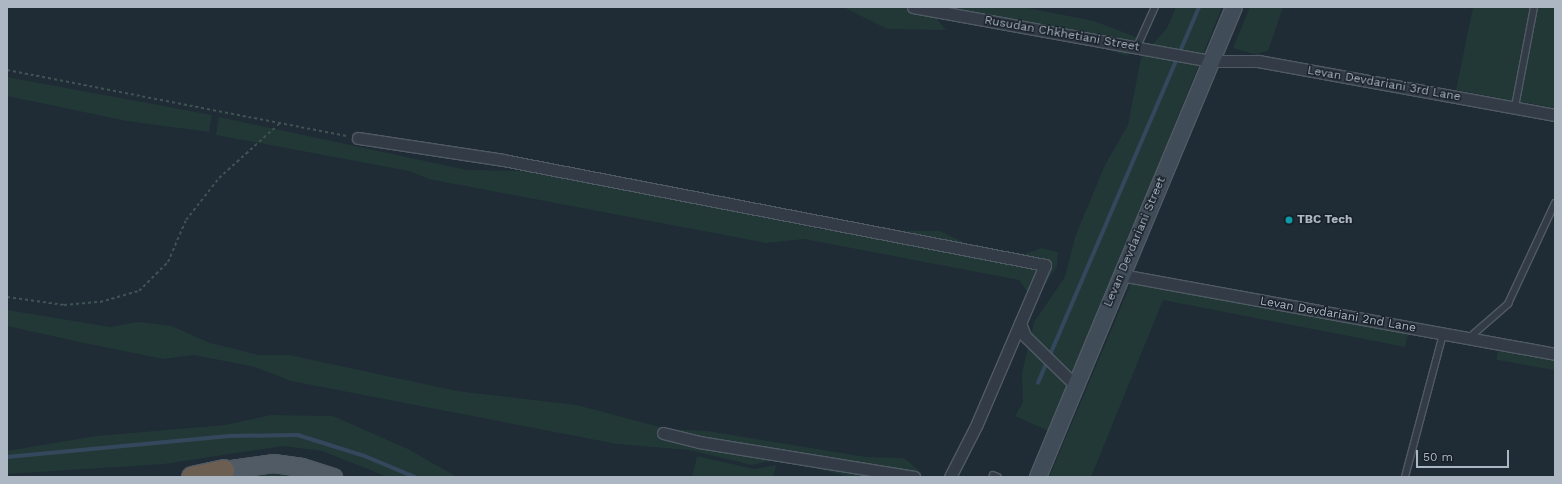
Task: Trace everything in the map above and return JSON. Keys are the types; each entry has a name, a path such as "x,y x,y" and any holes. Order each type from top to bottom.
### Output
{"highway":[{"path":"192,477 220,473"}],"main road":[{"name":"Levan Devdariani Street","path":"1041,476 1121,275 1234,7"},
{"path":"220,473 273,463 302,466 334,477"}],"street":[{"name":"Rusudan Chkhetiani Street","path":"913,7 1211,61"},
{"name":"Levan Devdariani 3rd Lane","path":"1211,61 1258,61 1555,115"},
{"path":"358,138 502,160 1045,265 977,424 950,477"},
{"name":"Levan Devdariani 2nd Lane","path":"1121,275 1555,354"},
{"path":"1020,323 1025,336 1076,386"},
{"path":"663,433 699,442 914,477"}],"lane":[{"path":"1137,47 1155,7"},
{"path":"1515,108 1534,7"},
{"path":"1468,339 1508,304 1555,203"},
{"path":"1405,477 1443,334"}],"path":[{"path":"7,70 358,138"},
{"path":"7,297 64,305 100,302 139,291 168,262 186,220 219,178 280,123"}],"green space":[{"path":"843,7 1023,7 1094,21 1141,39 1127,56 1069,38 935,16 946,30 887,29"},
{"path":"1176,7 1222,7 1051,432 1015,416 1023,402 1022,373 1034,322 1065,277 1075,237 1105,165 1128,125 1141,58 1167,28"},
{"path":"1250,7 1283,7 1268,51 1253,54 1233,48"},
{"path":"1473,7 1555,7 1555,108 1456,90"},
{"path":"7,77 212,115 209,132 127,121 7,96"},
{"path":"219,117 467,170 523,171 666,194 823,230 940,231 967,244 1006,252 1025,254 1041,248 1058,252 1057,266 1034,302 1019,280 804,239 766,243 429,179 409,171 216,135"},
{"path":"1132,281 1409,331 1405,347 1163,300 1091,477 1049,477"},
{"path":"7,310 110,327 138,322 172,326 210,343 259,355 289,355 457,391 577,405 667,429 708,431 866,457 904,458 923,474 850,477 779,459 752,465 689,450 617,444 291,381 255,367 194,355 163,359 84,343 7,326"},
{"path":"1498,351 1555,361 1554,370 1496,360"},
{"path":"271,415 333,416 408,449 457,477 388,477 322,451 283,446 164,464 7,474 7,451 96,436 225,425"},
{"path":"697,456 754,469 776,465 773,477 692,477"},
{"path":"266,473 300,476 302,477 247,477"}],"waterway":[{"path":"1038,383 1199,7"},
{"path":"7,457 229,436 298,435 365,456 415,477"}],"place":[{"name":"TBC Tech","path":"1289,220"}]}
